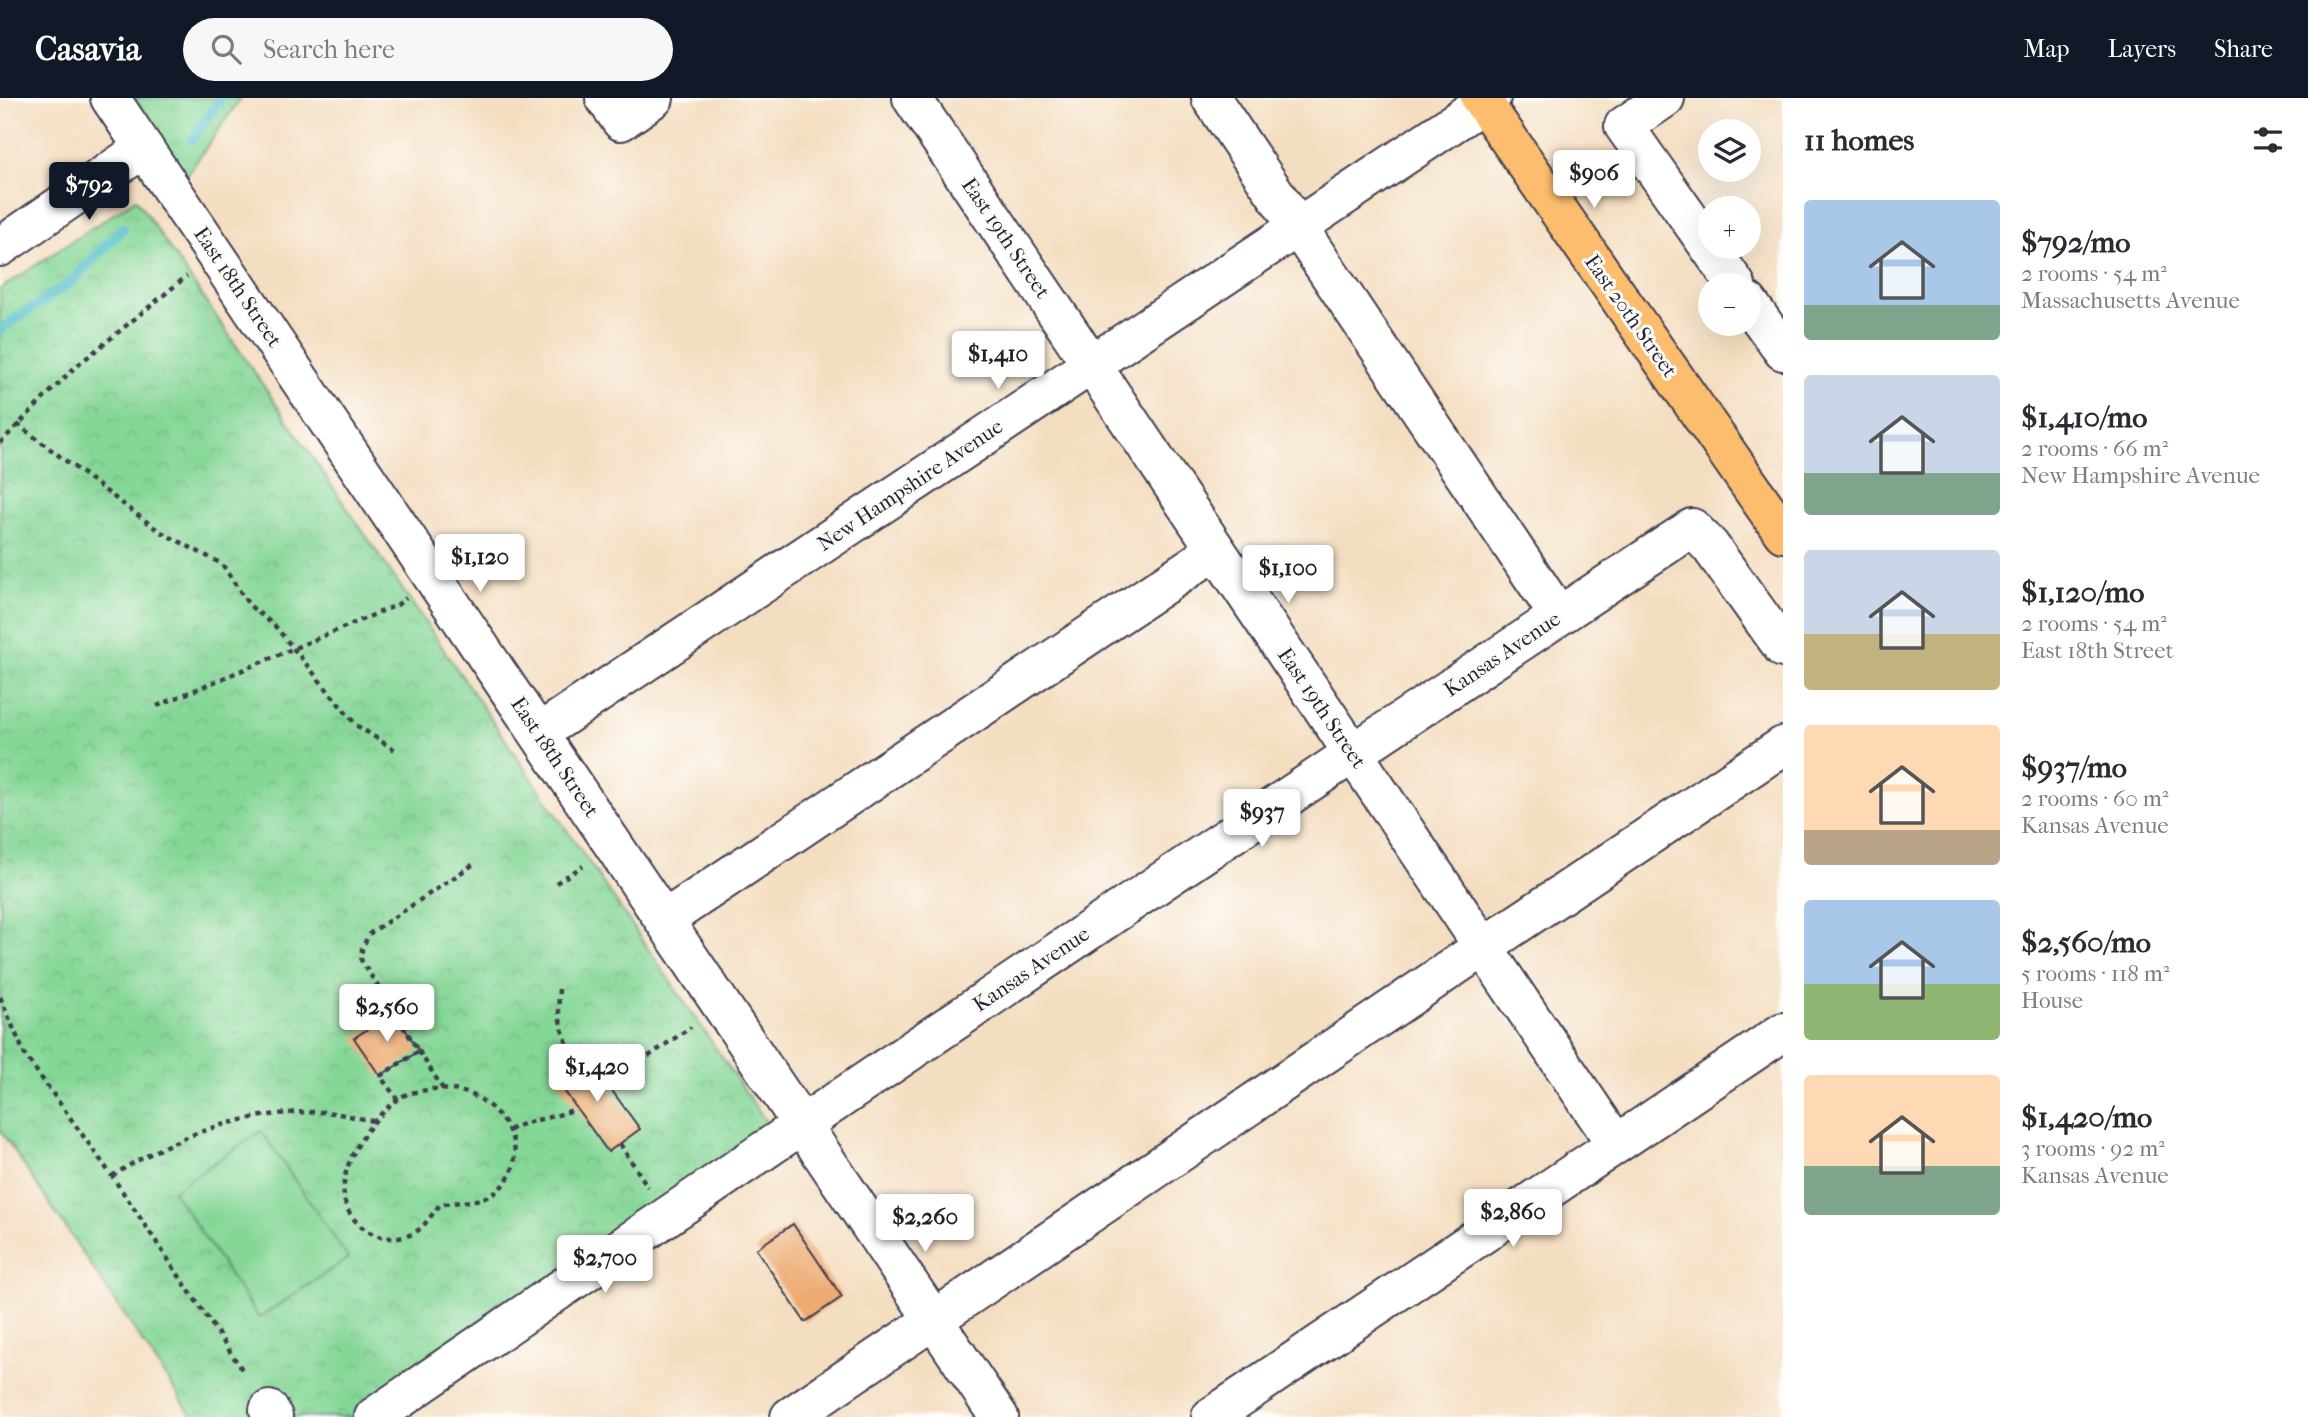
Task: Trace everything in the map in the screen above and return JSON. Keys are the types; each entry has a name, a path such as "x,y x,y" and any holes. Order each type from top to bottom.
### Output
{"main road":[{"name":"East 20th Street","path":"1485,100 1658,356 1783,533"}],"street":[{"name":"East 18th Street","path":"110,98 999,1417"},
{"path":"605,98 621,121 654,98"},
{"name":"East 19th Street","path":"912,98 1616,1144"},
{"path":"1211,98 1559,616"},
{"path":"1665,98 1624,126 1728,273"},
{"name":"New Hampshire Avenue","path":"538,733 1485,100"},
{"path":"0,247 144,148"},
{"path":"1761,320 1783,351"},
{"name":"Kansas Avenue","path":"374,1417 1352,753 1692,528 1710,546 1783,648"},
{"path":"664,920 1216,550"},
{"path":"790,1417 1783,746"},
{"path":"1211,1417 1783,1032"}],"path":[{"path":"0,443 73,369 215,253"},
{"path":"17,424 159,531 222,564 249,605 275,626 356,725 398,752"},
{"path":"157,706 397,605 433,577"},
{"path":"443,1089 361,960 362,949 369,934 474,864"},
{"path":"556,883 583,866"},
{"path":"559,989 557,1013 567,1045 577,1062"},
{"path":"390,1006 408,993"},
{"path":"0,998 25,1055 243,1371"},
{"path":"610,1088 624,1073 691,1027"},
{"path":"398,1100 380,1076 419,1051"},
{"path":"443,1089 457,1089 480,1099 496,1113 509,1130 516,1149 513,1168 494,1194 475,1200 439,1205 423,1226 413,1234 397,1238 376,1237 362,1227 350,1213 344,1200 345,1177 357,1146 373,1121 404,1096 443,1089"},
{"path":"509,1130 527,1121 566,1114 577,1108"},
{"path":"111,1176 148,1153 194,1133 263,1115 323,1112 373,1121"},
{"path":"620,1143 654,1196"}],"green space":[{"path":"134,98 241,98 186,176"},
{"path":"136,199 771,1129 352,1417 193,1417 0,1130 0,289"},
{"path":"261,1131 348,1258 259,1318 173,1191"}],"building":[{"path":"394,1012 419,1051 380,1076 354,1038"},
{"path":"586,1055 640,1129 608,1152 555,1078"},
{"path":"793,1224 842,1297 805,1322 756,1249"}],"waterway":[{"path":"192,140 221,98"},
{"path":"0,330 72,281 123,228"}]}
